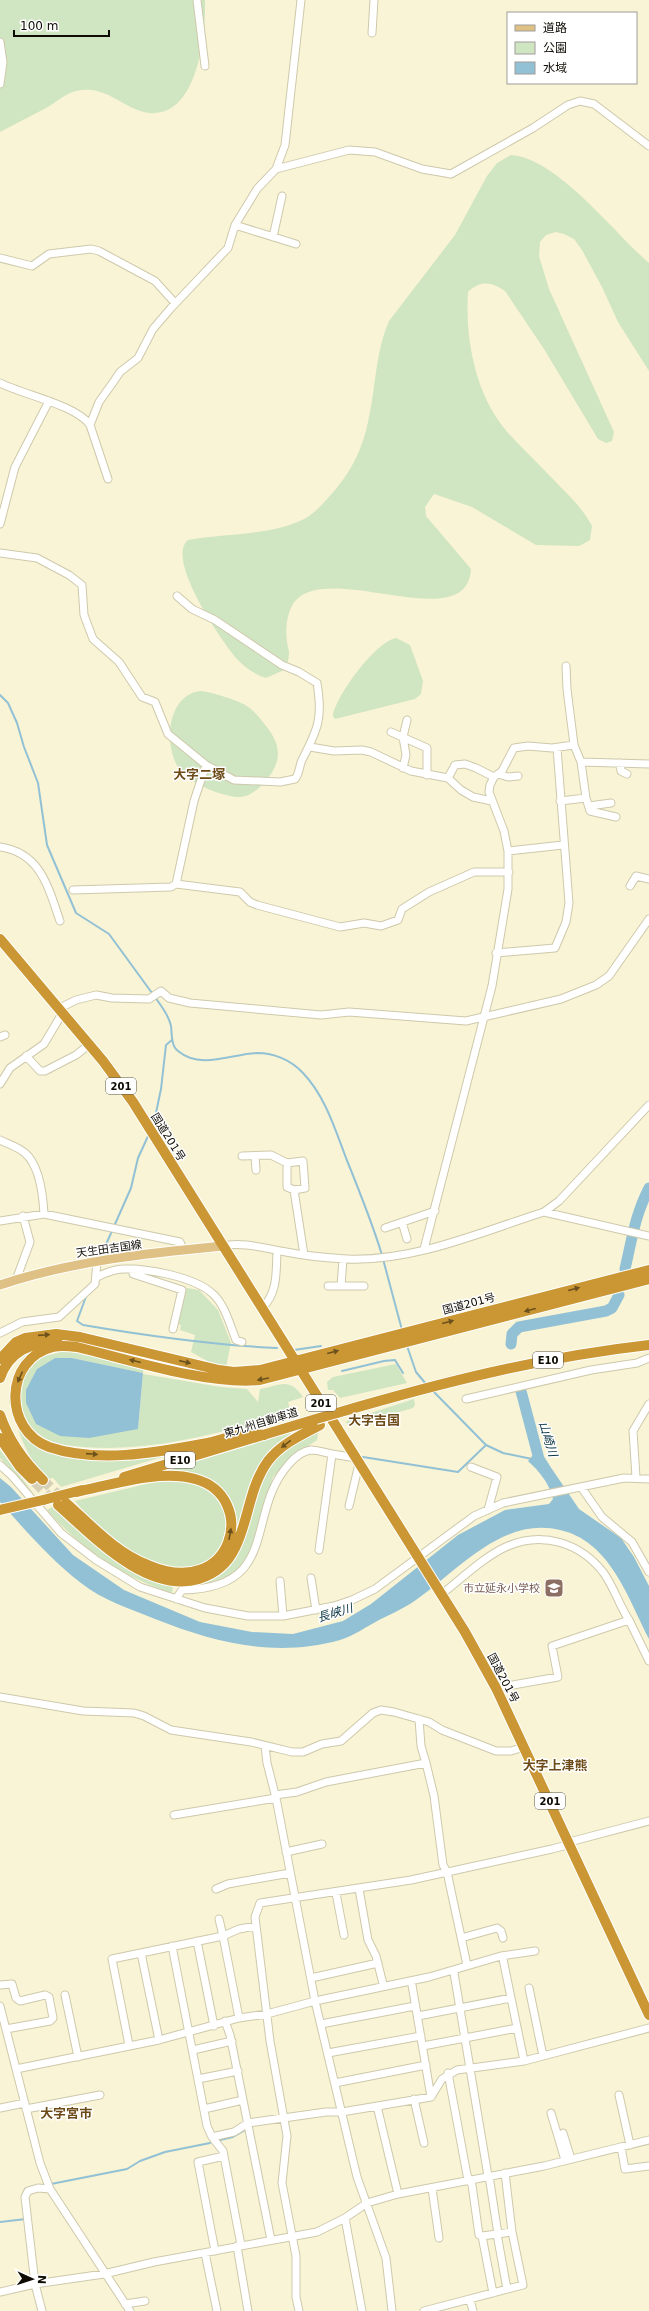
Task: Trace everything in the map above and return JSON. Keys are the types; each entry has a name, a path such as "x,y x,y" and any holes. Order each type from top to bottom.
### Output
{"highway":[{"name":"国道201号","path":"0,939 90,1044 132,1102 441,1593 496,1688 571,1844 649,2015"},
{"name":"国道201号","path":"298,1366 399,1340 649,1270"},
{"name":"国道201号","path":"412,1336 649,1279"},
{"path":"0,1353 16,1342 34,1335 68,1335 234,1372 298,1366"},
{"path":"0,1359 16,1342"},
{"path":"0,1378 5,1366 25,1348 43,1343 77,1347 195,1374 233,1381 260,1380 298,1366"},
{"name":"東九州自動車道","path":"0,1510 76,1492 264,1435 318,1422 408,1393 448,1382 530,1363 649,1345"},
{"path":"77,1347 63,1346 45,1350 27,1364 18,1379 14,1400 16,1413 28,1433 37,1441 62,1450 101,1454 186,1447 248,1432 264,1435"},
{"path":"0,1415 10,1440 39,1481 20,1467 0,1438"},
{"path":"76,1492 158,1477 186,1477 200,1481 213,1488 228,1509 231,1526 228,1545 214,1563 196,1572 174,1573 146,1565 119,1548 62,1504 109,1550 144,1572 157,1577 183,1581 207,1577 226,1562 234,1550 241,1535 254,1490 268,1461 294,1438 318,1422"}],"main road":[{"name":"天生田吉国線","path":"0,1285 97,1262 223,1246"}],"street":[{"path":"197,0 205,66"},
{"path":"90,426 99,402 106,391 120,372 138,358 153,329 175,303 228,248 235,225 257,189 276,169 285,145 301,0"},
{"path":"372,33 374,0"},
{"path":"0,42 3,62 0,84"},
{"path":"276,169 349,150 375,152 422,169 451,174 533,128 568,105 580,101 594,104 649,146"},
{"path":"273,237 282,196"},
{"path":"235,225 296,244"},
{"path":"0,258 32,266 49,254 91,250 99,251 155,281 175,303"},
{"path":"0,383 18,392 49,401 85,418 90,426 108,479"},
{"path":"0,524 2,507 15,467 49,401"},
{"path":"0,553 37,558 69,575 82,585 84,615 92,639 119,662 142,697 155,702 168,734 206,766 234,780 289,782 295,780 299,774 301,761 310,747 320,723 317,683 299,672 282,665 214,620 192,609 177,596"},
{"path":"566,666 566,689 574,745 581,762 586,798 590,811 616,817"},
{"path":"403,768 406,755 403,737 407,720"},
{"path":"391,732 427,748 427,775"},
{"path":"424,1250 435,1211 461,1101 492,986 496,953 508,889 508,851 492,801 490,785 514,748 528,746 557,748 574,745"},
{"path":"310,747 330,751 362,750 371,752 403,768 427,775 448,778 461,790 473,797 492,801"},
{"path":"496,953 555,948 569,912 557,748"},
{"path":"581,762 649,764"},
{"path":"620,763 620,771 627,774"},
{"path":"448,778 455,765 465,764 496,775 508,777 518,776"},
{"path":"176,884 194,801 206,766"},
{"path":"560,801 586,798"},
{"path":"589,806 611,803"},
{"path":"508,851 563,845"},
{"path":"0,847 15,850 35,862 47,884 60,921"},
{"path":"73,890 171,887 176,884 240,892 250,902 257,905 340,927 364,923 381,926 393,924 398,920 402,909 435,889 474,872 509,872"},
{"path":"630,886 636,876 649,879"},
{"path":"0,1084 10,1068 44,1044 62,1010 76,1000 96,995 112,998 149,999 161,991 169,998 190,1003 321,1015 349,1012 454,1021 484,1017 561,999 596,986 608,976 649,919"},
{"path":"26,1056 40,1071 45,1071 76,1055 90,1044"},
{"path":"223,1246 229,1244 249,1246 289,1253 343,1259 370,1258 424,1250 544,1212 559,1201 649,1104"},
{"path":"0,1140 25,1153 33,1162 43,1199 44,1214"},
{"path":"242,1156 271,1155 287,1163 303,1161 305,1188 294,1190 287,1187 287,1163"},
{"path":"255,1156 256,1170"},
{"path":"294,1190 304,1255"},
{"path":"384,1228 435,1211"},
{"path":"544,1212 649,1236"},
{"path":"0,1221 23,1216 44,1214 180,1242 183,1250"},
{"path":"16,1280 30,1242 23,1216"},
{"path":"402,1222 407,1239"},
{"path":"262,1308 269,1301 274,1290 277,1251"},
{"path":"341,1286 343,1259"},
{"path":"0,1333 22,1322 53,1319 64,1314 91,1288 97,1277 97,1262"},
{"path":"97,1277 113,1270 133,1269 171,1275 204,1288 218,1300 236,1340 242,1342"},
{"path":"133,1269 133,1274 182,1290 172,1329"},
{"path":"328,1286 364,1286"},
{"path":"466,1399 591,1370 637,1362 649,1358"},
{"path":"636,1477 633,1431 649,1404"},
{"path":"176,1599 182,1590 200,1590 218,1586 229,1580 248,1562 256,1548 263,1527 272,1487 281,1472 294,1458 304,1452 312,1450 358,1461 350,1506"},
{"path":"319,1550 332,1454"},
{"path":"0,1465 12,1476 61,1533 78,1547 140,1587 204,1608 248,1616 283,1616 316,1610 352,1600 374,1589 419,1558 474,1516 503,1503 636,1477 649,1479"},
{"path":"471,1468 497,1477 488,1510"},
{"path":"581,1487 592,1505 602,1516 632,1542 649,1572"},
{"path":"441,1593 508,1546 527,1540 553,1540 576,1548 594,1563 606,1576 649,1661"},
{"path":"311,1578 316,1610"},
{"path":"280,1581 283,1616"},
{"path":"496,1688 558,1677 552,1646 629,1620"},
{"path":"0,1697 84,1711 134,1713 144,1716 171,1730 265,1746 281,1751 303,1752 322,1744 341,1742 374,1713 381,1710 419,1719 496,1751 511,1751 524,1747"},
{"path":"419,1719 421,1746 434,1796 443,1865 447,1872 467,1965"},
{"path":"265,1746 267,1763 276,1797 321,2024 357,2177 386,2258 392,2311"},
{"path":"174,1815 276,1797 297,1792 326,1782 426,1763"},
{"path":"299,2311 296,2297 296,2256 291,2237 282,2183 287,2136 270,2041 255,1917 260,1904 336,1893 447,1872 571,1844 573,1840 649,1821"},
{"path":"286,1852 322,1844"},
{"path":"216,1889 228,1884 290,1873"},
{"path":"359,1889 368,1940 378,1963 383,1984"},
{"path":"336,1893 344,1935"},
{"path":"219,1919 240,2018"},
{"path":"129,2045 112,1959 223,1936 256,1926"},
{"path":"461,1938 497,1928 502,1931 503,1938"},
{"path":"197,1941 214,2026"},
{"path":"172,1946 207,2126 212,2137 223,2151 248,2311"},
{"path":"16,2070 189,2033 214,2026 225,2021 267,2014 317,2001 402,1984 501,1956 535,1952"},
{"path":"141,1953 159,2040"},
{"path":"503,1959 524,2061"},
{"path":"311,1978 378,1963"},
{"path":"454,1972 507,2289"},
{"path":"0,1985 12,1984 16,1998 20,2000 45,1995 49,1997 53,2018 50,2022 6,2029"},
{"path":"412,1985 431,2097"},
{"path":"529,1988 543,2056"},
{"path":"66,1995 78,2057"},
{"path":"418,2016 511,1998"},
{"path":"0,2006 40,2163 50,2189 104,2274 130,2311"},
{"path":"321,2024 415,2006"},
{"path":"225,2021 232,2042 238,2070 271,2240"},
{"path":"423,2046 517,2028"},
{"path":"431,2097 442,2079 448,2073 469,2067 524,2061 649,2028"},
{"path":"328,2053 421,2036"},
{"path":"193,2050 232,2042"},
{"path":"335,2083 426,2065"},
{"path":"198,2079 238,2070"},
{"path":"448,2073 469,2180 472,2185 479,2235 482,2236 493,2293"},
{"path":"0,2108 25,2106 100,2095"},
{"path":"619,2095 630,2145"},
{"path":"212,2137 234,2132 248,2123 284,2117 342,2112 431,2097"},
{"path":"414,2099 424,2143"},
{"path":"204,2108 243,2100"},
{"path":"378,2106 398,2194"},
{"path":"551,2113 568,2160"},
{"path":"563,2133 568,2160"},
{"path":"0,2292 35,2284 104,2274 205,2252 291,2237 325,2229 367,2203 398,2194 568,2160 649,2140"},
{"path":"621,2147 625,2169 649,2166"},
{"path":"215,2251 198,2162 224,2156"},
{"path":"424,2311 523,2285 512,2232 505,2173"},
{"path":"432,2188 439,2238"},
{"path":"42,2311 35,2284 26,2197 28,2191 31,2189 50,2189"},
{"path":"345,2218 362,2311"},
{"path":"482,2236 512,2232"},
{"path":"205,2252 217,2311"},
{"path":"470,2300 473,2311"},
{"path":"125,2304 145,2301"}],"green space":[{"path":"0,0 205,0 204,33 201,52 196,71 189,88 179,102 166,111 150,113 135,109 99,91 83,90 74,92 0,132"},
{"path":"511,155 529,159 547,169 566,183 602,216 649,263 649,371 618,322 602,287 582,250 574,239 556,232 546,235 540,242 539,256 549,289 614,432 612,441 606,443 598,439 544,349 505,291 491,284 482,284 468,292 467,310 470,346 479,381 486,398 494,414 509,434 583,511 592,526 590,540 579,546 536,545 472,507 434,494 425,507 426,516 471,569 464,588 447,597 424,599 367,591 338,589 314,591 296,600 289,614 286,631 289,655 288,662 284,670 266,678 257,674 236,658 208,618 189,581 184,564 183,550 188,540 262,531 291,524 304,519 321,506 335,490 352,466 366,431 381,346 389,321 455,235 487,176 497,163"},
{"path":"396,638 410,645 423,681 421,694 415,699 335,719 333,716 335,707 358,671 378,649 388,641"},
{"path":"201,691 225,697 246,706 257,715 274,737 278,752 275,768 263,784 254,792 240,797 221,794 196,783 178,767 173,757 170,733 175,710 181,701 190,694"},
{"path":"187,1288 199,1290 218,1310 231,1343 226,1367 211,1363 191,1352 195,1335 180,1330 181,1325 178,1324"},
{"path":"60,1352 73,1352 144,1369 143,1373 72,1358 55,1358 37,1369 138,1429 143,1374 221,1387 247,1389 258,1402 260,1389 280,1384 293,1387 303,1397 288,1402 291,1413 179,1441 122,1448 94,1448 65,1445 49,1441 37,1432 27,1421 21,1408 20,1395 22,1381 30,1368 43,1357"},
{"path":"26,1353 30,1353 17,1372 18,1367"},
{"path":"396,1364 407,1383 340,1398 333,1390 328,1390 327,1382 333,1377"},
{"path":"17,1372 14,1383 13,1399 18,1426 9,1402 14,1376"},
{"path":"414,1399 415,1405 413,1408 352,1426 348,1426 346,1421"},
{"path":"18,1426 23,1436 52,1453 74,1456 171,1452 172,1454 61,1487 53,1478 46,1479 35,1465 27,1450"},
{"path":"290,1431 291,1435 272,1448 252,1479 238,1527 232,1503 222,1488 214,1482 197,1474 179,1470 170,1470"},
{"path":"314,1432 318,1433 317,1440 289,1459 273,1477 248,1557 228,1579 225,1577 202,1585 201,1583 217,1576 228,1566 237,1553 244,1538 258,1489 267,1468 278,1455"},
{"path":"0,1450 34,1494 0,1458"},
{"path":"163,1480 176,1480 196,1484 215,1495 224,1513 225,1532 218,1550 203,1564 181,1569 153,1563 119,1542 101,1528 75,1501"},
{"path":"52,1507 110,1557 135,1573 173,1585 172,1593 137,1579 104,1560 60,1524 47,1510"}],"water":[{"path":"55,1358 72,1358 143,1373 138,1429 89,1438 60,1436 36,1424 26,1403 26,1390 37,1369"},
{"path":"533,1455 541,1458 552,1469 579,1509 621,1538 634,1557 649,1586 649,1639 625,1589 605,1559 592,1546 577,1536 560,1530 538,1528 517,1531 498,1539 479,1550 410,1604 355,1634 340,1640 292,1648 269,1648 223,1641 178,1628 117,1604 89,1589 49,1555 0,1502 0,1478 11,1487 73,1555 124,1590 200,1622 252,1632 293,1634 343,1621 371,1604 458,1535 505,1510 549,1504 553,1499 549,1488 540,1474 528,1461"}],"waterway":[{"path":"0,695 8,703 17,723 24,747 38,783 47,845 76,913 109,934 152,993"},
{"path":"155,997 168,1018 171,1026 174,1046 178,1051 187,1057 216,1060 247,1054 270,1054 293,1064 311,1082 329,1113 374,1230 382,1255"},
{"path":"153,1127 161,1089 166,1045 172,1040"},
{"path":"100,1258 131,1188 138,1158 149,1134"},
{"name":"山崎川","path":"625,1269 637,1218 649,1188"},
{"path":"383,1259 402,1330"},
{"path":"87,1294 77,1321 83,1325 180,1340 277,1348"},
{"name":"山崎川","path":"511,1344 512,1334 519,1327 606,1311 612,1308 619,1295"},
{"path":"294,1350 321,1346"},
{"path":"407,1346 416,1372 426,1384"},
{"path":"342,1371 384,1361 395,1360 403,1373"},
{"path":"432,1390 486,1445 503,1453 532,1459"},
{"name":"山崎川","path":"521,1391 539,1459 546,1470"},
{"path":"363,1457 458,1472 486,1445"},
{"path":"220,2140 233,2137 245,2130"},
{"path":"51,2184 127,2169 140,2161 165,2152 210,2143"},
{"path":"23,2194 25,2189 34,2186"},
{"path":"0,2222 26,2219"}],"tunnel":[{"path":"43,1480 64,1501"},
{"path":"35,1482 56,1504"}],"place":[{"name":"市立延永小学校","path":"554,1588"}],"district":[{"name":"大字二塚","path":"199,774"},
{"name":"大字吉国","path":"374,1420"},
{"name":"大字上津熊","path":"555,1765"},
{"name":"大字宮市","path":"66,2113"}],"water label":[{"name":"長峡川","path":"335,1613"}]}
